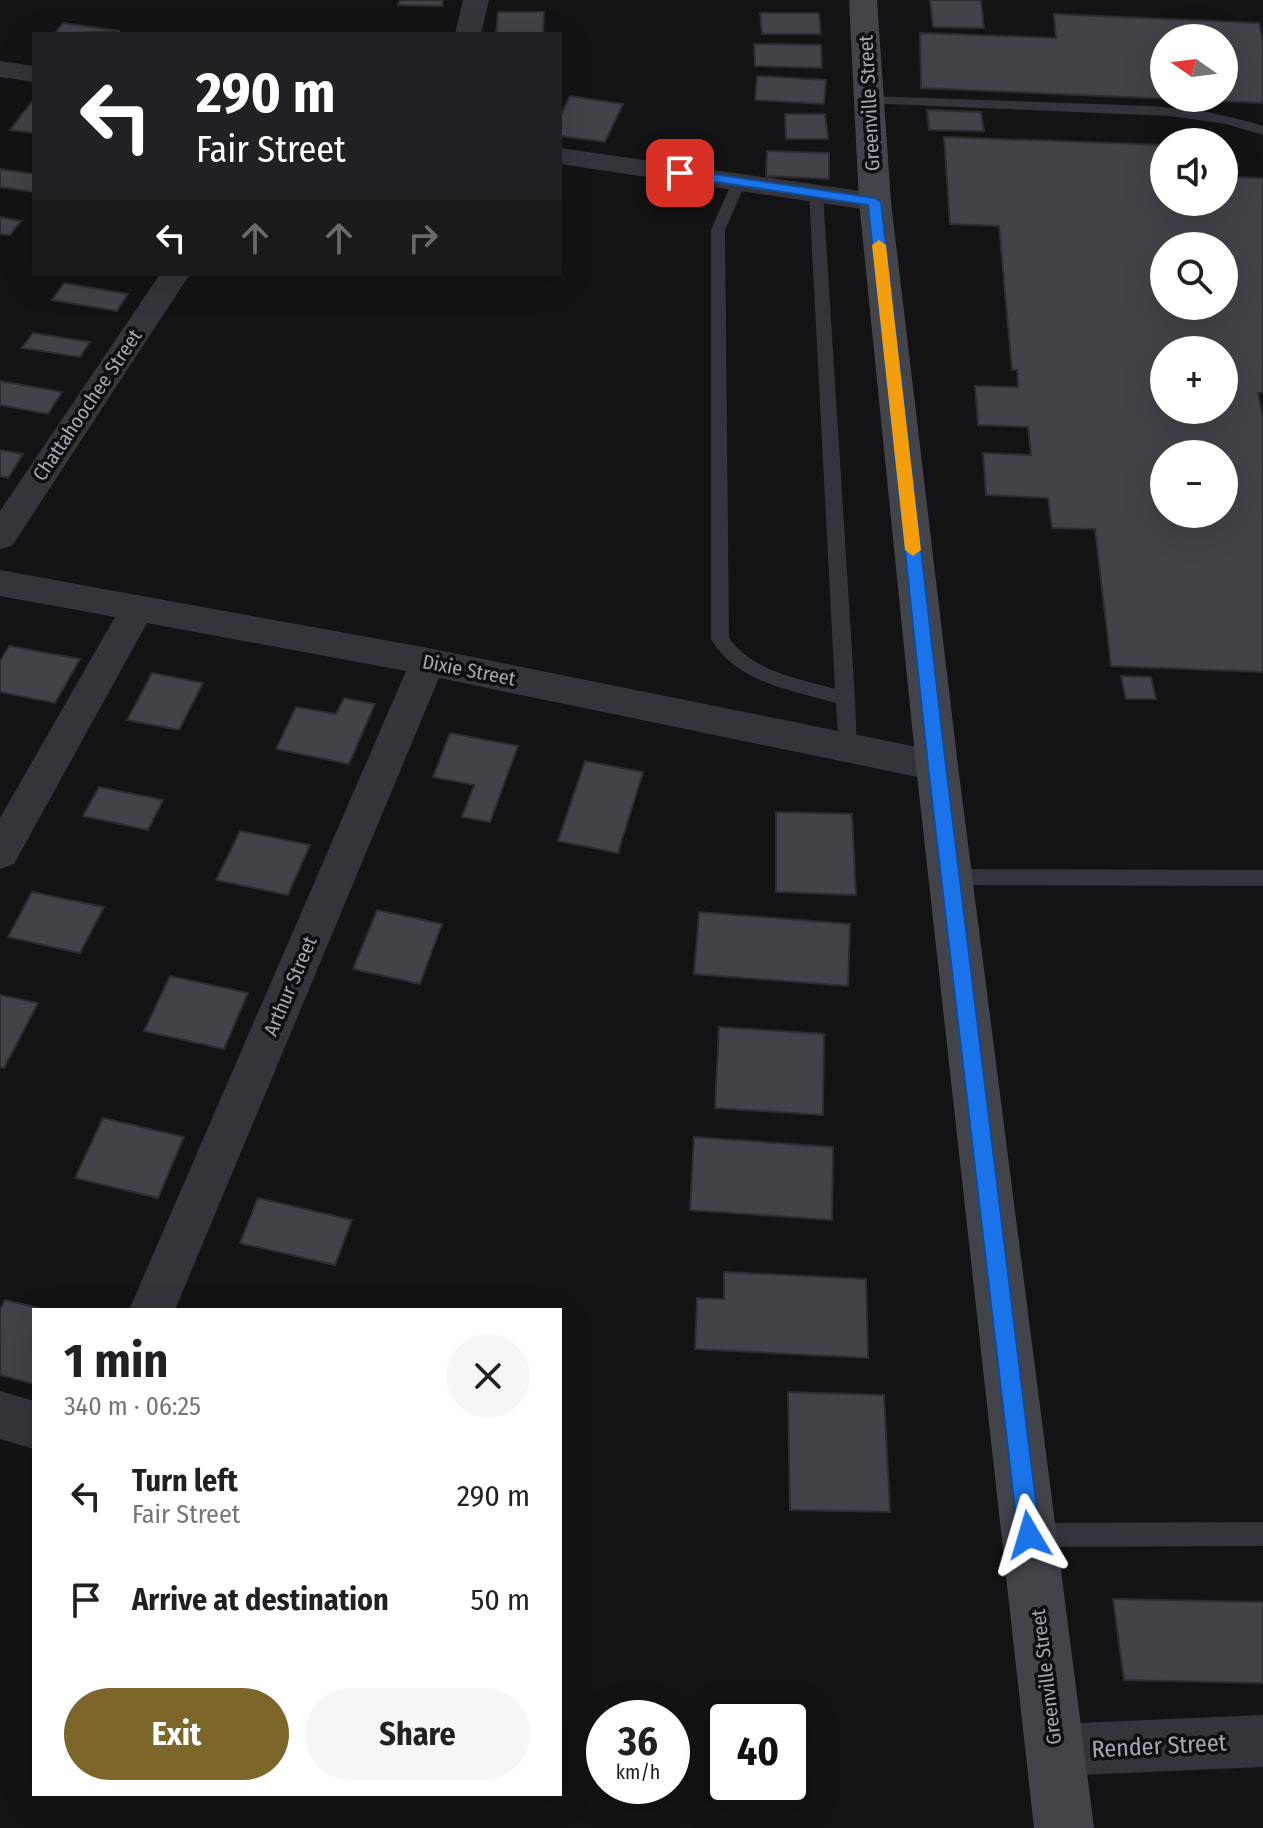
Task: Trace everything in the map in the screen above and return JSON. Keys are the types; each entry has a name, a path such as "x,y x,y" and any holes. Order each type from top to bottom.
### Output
{"street":[{"path":"468,32 476,0"},
{"name":"Greenville Street","path":"863,0 875,202 937,766 1064,1828"},
{"path":"562,156 875,202"},
{"name":"Chattahoochee Street","path":"0,537 174,276"},
{"name":"Dixie Street","path":"0,583 428,662 937,766"},
{"path":"0,853 138,608"},
{"name":"Arthur Street","path":"153,1308 428,662"},
{"path":"0,1415 32,1424"},
{"name":"Render Street","path":"1055,1750 1263,1741"}],"lane":[{"path":"869,100 996,100 1167,111 1246,124 1263,131"},
{"path":"739,182 718,230 720,639 728,654 745,666 846,699"},
{"path":"816,193 848,748"},
{"path":"950,877 1263,878"},
{"path":"1029,1535 1263,1534"}],"building":[{"path":"400,0 443,0 442,6 398,5"},
{"path":"930,0 981,0 984,28 933,27"},
{"path":"498,12 544,12 543,32 496,32"},
{"path":"760,13 819,13 821,34 762,34"},
{"path":"1054,14 1259,23 1263,42 1263,103 1238,102 1238,24 1150,24 1150,98 921,88 920,33 1056,38"},
{"path":"63,23 120,31 98,32 56,32"},
{"path":"754,44 821,45 822,68 755,66"},
{"path":"757,76 826,80 824,104 755,100"},
{"path":"570,96 623,104 605,142 562,136 562,113"},
{"path":"32,101 32,133 10,130"},
{"path":"927,110 981,112 984,131 929,130"},
{"path":"785,114 825,114 828,139 786,139"},
{"path":"944,137 1150,144 1150,216 1238,216 1238,177 1263,178 1263,393 1258,393 1263,417 1263,672 1111,666 1095,529 1052,528 1048,498 986,495 983,453 1031,455 1028,427 978,425 975,386 1018,387 1017,370 1012,370 999,226 950,224"},
{"path":"767,151 829,153 829,179 766,176"},
{"path":"0,169 32,174 32,192 0,187"},
{"path":"0,217 21,221 10,235 0,234"},
{"path":"64,283 128,294 117,311 52,300"},
{"path":"33,333 90,342 80,357 22,348"},
{"path":"0,381 62,392 48,414 0,405"},
{"path":"0,450 23,454 8,478 0,476"},
{"path":"9,646 80,659 55,703 0,692 0,661"},
{"path":"152,673 203,683 179,730 127,720"},
{"path":"1121,676 1151,677 1156,699 1126,699"},
{"path":"344,698 375,704 349,764 276,749 296,707 336,714"},
{"path":"450,733 518,746 490,822 462,817 474,785 433,777"},
{"path":"585,761 643,772 618,853 558,841"},
{"path":"99,787 163,800 148,830 83,816"},
{"path":"776,812 852,814 856,895 776,892"},
{"path":"240,831 310,845 288,895 216,880"},
{"path":"32,892 104,907 80,953 8,937"},
{"path":"377,910 442,924 420,984 353,969"},
{"path":"699,912 850,924 848,986 694,974"},
{"path":"170,976 248,993 224,1049 144,1031"},
{"path":"0,995 38,1003 4,1068 0,1067"},
{"path":"719,1027 824,1034 823,1115 715,1108"},
{"path":"103,1118 184,1137 158,1198 75,1178"},
{"path":"694,1137 833,1147 832,1220 690,1210"},
{"path":"258,1198 352,1220 335,1265 240,1243"},
{"path":"724,1272 866,1279 868,1358 695,1349 697,1298 724,1299"},
{"path":"5,1300 39,1308 32,1308 32,1383 0,1375 0,1309"},
{"path":"788,1392 884,1395 890,1512 790,1510"},
{"path":"1113,1599 1263,1602 1263,1683 1124,1680"}],"slow traffic":[{"path":"879,245 913,550"}],"route":[{"path":"680,173 875,202 937,766 1029,1535"}]}
